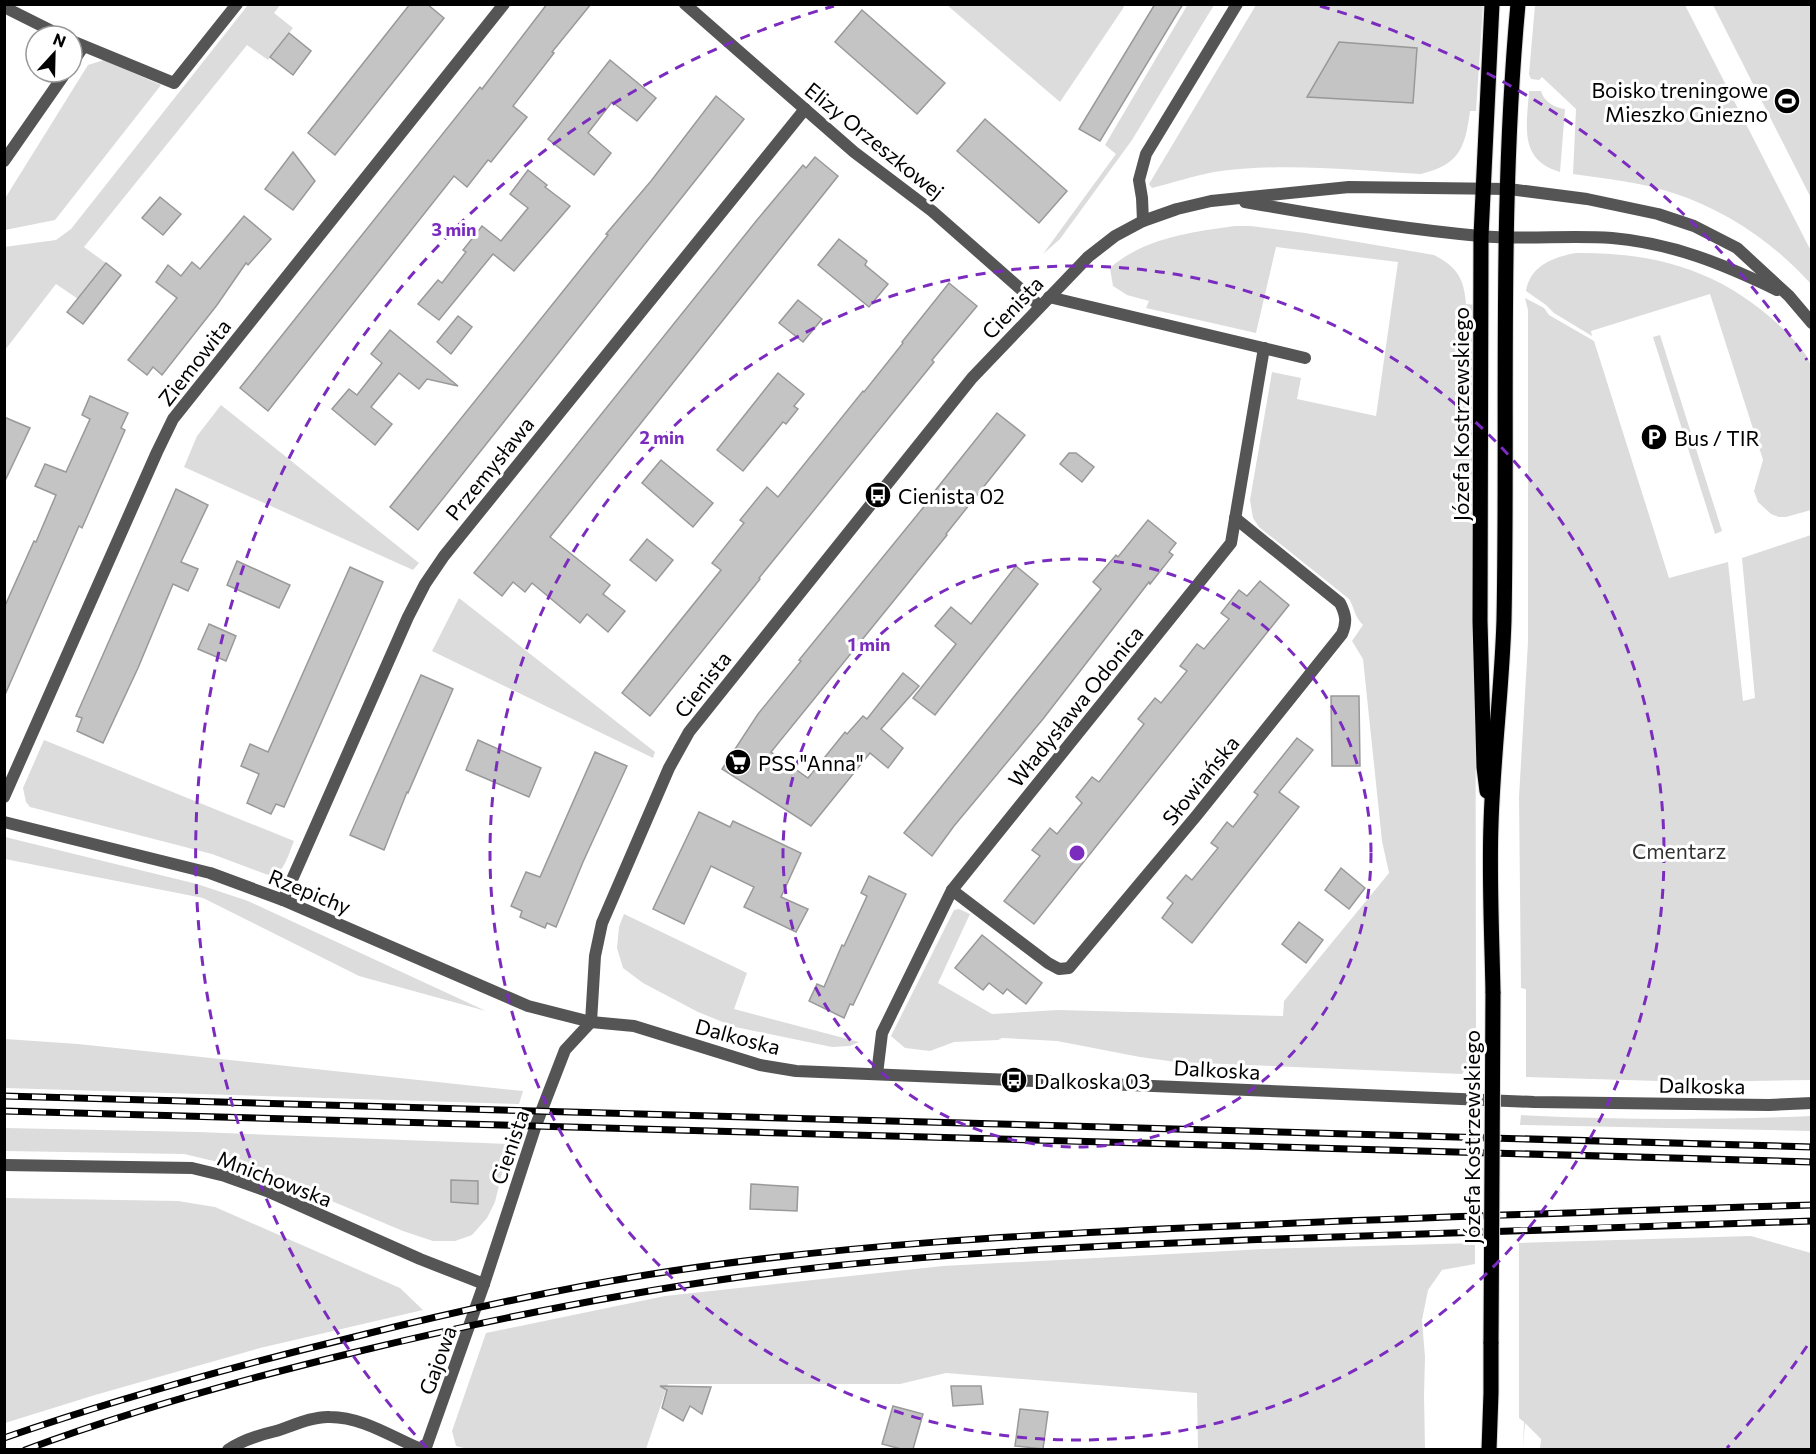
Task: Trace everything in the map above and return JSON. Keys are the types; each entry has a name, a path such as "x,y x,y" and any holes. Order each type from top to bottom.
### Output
{"main road":[{"name":"Józefa Kostrzewskiego","path":"1491,824 1484,767 1480,621 1481,236 1492,4"},
{"name":"Józefa Kostrzewskiego","path":"1489,1449 1493,993 1491,824 1504,621 1507,238 1510,134 1518,4"}],"street":[{"path":"84,47 174,83 237,4"},
{"name":"Ziemowita","path":"4,797 173,419 504,4"},
{"name":"Elizy Orzeszkowej","path":"685,4 854,152 1045,301"},
{"path":"1143,221 1143,198 1138,180 1146,154 1237,4"},
{"path":"4,7 38,24"},
{"path":"4,161 58,84"},
{"name":"Przemysława","path":"284,900 408,617 425,584 451,547 805,109"},
{"name":"Cienista","path":"484,1284 536,1125 561,1059 565,1050 591,1022 595,956 603,923 669,768 689,732 972,378 1088,257 1115,236 1143,221 1177,209 1211,201 1349,187 1509,189 1620,205 1694,226 1737,248 1789,296 1812,323"},
{"name":"Cienista","path":"1230,200 1415,230 1507,238 1611,238 1655,243 1730,267 1789,296"},
{"path":"1045,301 1305,358"},
{"name":"Władysława Odonica","path":"877,1074 882,1033 952,890 1231,543 1264,348"},
{"name":"Słowiańska","path":"952,890 1048,963 1059,969 1069,968 1197,815 1342,634 1346,623 1340,603 1235,518"},
{"name":"Rzepichy","path":"4,822 210,873 284,900 528,1006 591,1022"},
{"name":"Dalkoska","path":"591,1022 634,1026 760,1065 796,1071 1534,1102 1768,1105 1812,1103"},
{"name":"Mnichowska","path":"4,1165 192,1168 225,1176 267,1191 420,1259 484,1284"},
{"name":"Gajowa","path":"424,1449 484,1284"},
{"path":"228,1449 237,1443 260,1435 328,1416 344,1418 377,1429 424,1449"}],"green space":[{"path":"1188,4 1214,5 1132,140 1060,239 1043,254 1116,154 1105,145"},
{"path":"248,5 280,5 274,13 293,28 268,60 247,45 84,247 106,263 78,299 56,284 5,350 4,247 56,240 71,229"},
{"path":"947,5 1122,5 1124,7 1060,102"},
{"path":"1256,5 1483,5 1476,111 1470,111 1466,135 1458,153 1444,165 1421,174 1291,167 1240,169 1214,172 1152,188 1149,184"},
{"path":"1535,5 1685,5 1811,251 1811,284 1765,242 1730,218 1693,200 1649,186 1573,174 1576,109 1542,77 1539,80 1531,79 1529,74"},
{"name":"Boisko treningowe Mieszko Gniezno","path":"1713,5 1811,5 1811,198"},
{"path":"104,60 161,85 55,220 5,230 4,200 76,84 84,84 84,71 88,65"},
{"path":"1529,91 1541,91 1550,104 1565,109 1560,172 1537,159 1531,150 1527,128"},
{"path":"1235,226 1305,233 1434,255 1454,269 1461,280 1466,304 1475,305 1476,1055 1462,1074 1176,1062 1057,1041 1002,1038 954,1042 930,1051 905,1048 891,1036 954,910 959,909 970,914 938,983 992,1014 1058,1010 1283,1016 1284,1001 1389,873 1382,841 1363,659 1352,641 1363,625 1349,599 1259,527 1253,518 1250,500 1272,372 1301,378 1297,399 1376,416 1398,262 1276,247 1256,333 1146,308 1149,301 1127,295 1113,286 1110,268 1138,250 1185,234"},
{"path":"1576,253 1634,256 1687,269 1736,292 1759,308 1794,340 1808,358 1813,381 1811,510 1779,517 1771,514 1758,502 1754,491 1763,460 1710,294 1591,331 1592,336 1554,313 1526,291 1532,275 1544,264"},
{"name":"Cmentarz","path":"1525,298 1594,341 1669,578 1728,562 1743,701 1755,698 1742,558 1811,535 1811,1080 1693,1082 1526,1077 1526,989 1521,988 1519,797 1528,642 1528,310"},
{"path":"1660,335 1722,531 1715,534 1653,337"},
{"path":"221,405 419,563 413,570 184,467 197,436"},
{"path":"459,598 655,752 653,758 432,651"},
{"path":"44,740 294,841 286,861 280,871 271,876 212,854 30,807 26,802 23,788"},
{"path":"5,837 197,884 248,901 486,1011 359,976 203,898 5,859"},
{"path":"624,914 747,973 734,1009 859,1042 850,1046 832,1047 735,1027 698,1012 643,983 623,968 617,948 619,927"},
{"path":"5,1039 78,1044 523,1091 519,1104 5,1088"},
{"path":"1521,1115 1666,1119 1811,1116 1811,1131 1520,1125"},
{"path":"5,1128 198,1132 509,1144 495,1202 487,1218 472,1235 455,1241 433,1241 403,1231 265,1173 184,1154 5,1151"},
{"path":"5,1198 178,1201 215,1207 400,1288 423,1310 260,1348 5,1423"},
{"path":"1751,1236 1811,1253 1811,1449 1540,1449 1541,1439 1525,1423 1523,1449 1524,1422 1519,1418 1519,1243"},
{"path":"1475,1243 1475,1264 1442,1270 1428,1290 1422,1320 1425,1357 1425,1449 1198,1449 1197,1393 946,1373 900,1384 668,1384 646,1449 468,1449 456,1446 452,1431 486,1333 665,1296 943,1266 1264,1249"}],"building":[{"path":"410,4 427,4 444,18 335,155 308,133"},
{"path":"547,4 591,4 552,52 554,53 513,106 527,117 491,162 488,160 467,187 454,176 268,411 240,388 480,87 482,89"},
{"path":"1155,4 1183,4 1100,141 1079,129"},
{"path":"862,10 945,83 917,114 835,42"},
{"path":"289,33 311,51 293,75 270,57"},
{"path":"1339,42 1417,48 1413,103 1307,97"},
{"path":"610,60 656,98 637,121 612,102 588,133 611,153 594,175 548,139"},
{"path":"716,96 744,119 418,530 390,507 608,235 606,234 651,181"},
{"path":"985,119 1067,191 1039,223 957,151"},
{"path":"293,152 315,181 293,210 265,189"},
{"path":"815,157 838,176 550,537 610,585 603,594 625,611 608,632 587,614 580,623 532,583 525,592 513,582 502,596 474,573 757,220 803,165 806,168"},
{"path":"528,170 547,185 545,187 570,206 514,271 493,254 439,320 418,304 438,280 442,283 466,252 463,250 482,226 501,241 528,208 510,194"},
{"path":"160,197 181,214 163,235 142,218"},
{"path":"244,216 271,239 248,265 246,263 217,305 162,375 153,367 147,375 128,360 177,298 156,282 168,265 181,276 192,262 200,269"},
{"path":"839,239 867,261 865,265 888,284 869,307 818,265"},
{"path":"106,263 121,275 83,324 67,312"},
{"path":"949,283 977,306 650,716 622,693 721,570 712,563 744,523 740,520 767,487 778,497"},
{"path":"798,300 822,319 803,342 779,323"},
{"path":"458,316 472,327 451,354 437,342"},
{"path":"390,330 458,386 427,379 419,389 399,373 371,407 392,424 375,445 332,409 349,389 357,395 382,363 371,354"},
{"path":"778,373 804,394 794,406 798,409 786,424 783,422 743,471 717,450"},
{"path":"90,396 128,413 121,428 125,430 82,528 79,526 4,697 4,608 56,495 35,486 45,464 66,472 90,419 82,415"},
{"path":"997,413 1025,435 771,752 808,778 845,732 847,734 863,716 867,719 903,673 919,686 881,729 903,748 888,768 870,753 811,826 722,769 758,714 801,661 799,660"},
{"path":"4,417 30,428 4,483"},
{"path":"1069,453 1076,453 1094,467 1082,482 1060,464"},
{"path":"661,460 713,503 693,527 642,483"},
{"path":"176,489 208,505 181,562 198,569 188,591 173,584 138,668 103,743 77,731 82,718 76,716"},
{"path":"1148,520 1176,543 1169,552 1173,555 1150,584 1149,582 1043,719 932,856 904,833 1101,589 1093,582 1116,555 1118,557"},
{"path":"647,539 673,560 656,581 630,560"},
{"path":"237,561 290,585 279,608 227,585"},
{"path":"1016,566 1038,584 935,715 913,698 956,644 935,626 951,607 971,624"},
{"path":"350,567 383,582 284,807 276,804 271,814 247,803 259,774 241,766 250,744 268,752"},
{"path":"1260,581 1289,605 1034,924 1004,901 1040,856 1032,850 1050,828 1057,834 1082,803 1076,797 1092,777 1099,782 1144,724 1138,719 1155,698 1161,703 1187,671 1180,666 1197,644 1204,649 1229,619 1221,613 1239,590 1247,596"},
{"path":"209,624 236,636 226,661 198,649"},
{"path":"421,675 453,689 384,850 350,835"},
{"path":"1331,696 1359,696 1360,766 1332,766"},
{"path":"1297,738 1313,750 1279,792 1299,807 1192,943 1162,918 1173,903 1167,898 1186,875 1192,880 1218,848 1211,843 1227,822 1233,827 1258,795 1254,792"},
{"path":"478,740 541,768 529,797 466,770"},
{"path":"595,752 627,766 556,927 547,923 545,928 520,917 522,911 511,906 526,872 540,877"},
{"path":"699,812 730,827 733,821 801,853 781,897 808,909 796,932 744,907 754,887 711,866 684,924 653,909"},
{"path":"1341,868 1365,888 1349,909 1325,890"},
{"path":"869,876 906,894 853,1005 850,1004 844,1018 809,1001 817,984 824,987 842,945 844,946 867,896 861,893"},
{"path":"1299,922 1323,940 1306,963 1282,944"},
{"path":"982,935 1042,983 1026,1004 1007,989 1003,994 989,983 983,990 955,968"},
{"path":"451,1180 478,1181 478,1204 451,1202"},
{"path":"751,1184 798,1187 797,1211 750,1209"},
{"path":"660,1386 711,1387 702,1414 690,1406 683,1421 662,1408 667,1390"},
{"path":"951,1386 981,1386 983,1404 953,1406"},
{"path":"893,1406 923,1414 913,1449 901,1449 882,1444"},
{"path":"1020,1409 1048,1412 1043,1449 1015,1446"}],"railway":[{"path":"4,1096 1812,1147"},
{"path":"4,1111 1812,1162"},
{"path":"4,1438 180,1383 394,1327 573,1288 719,1264 865,1248 1085,1233 1449,1217 1812,1205"},
{"path":"25,1450 189,1396 356,1352 547,1310 740,1277 940,1256 1074,1248 1812,1221"}],"place":[{"name":"Boisko treningowe Mieszko Gniezno","path":"1787,101"},
{"name":"Bus / TIR","path":"1654,437"},
{"name":"Cienista 02","path":"878,495"},
{"name":"PSS \"Anna\"","path":"738,762"},
{"name":"Dalkoska 03","path":"1014,1080"}]}
